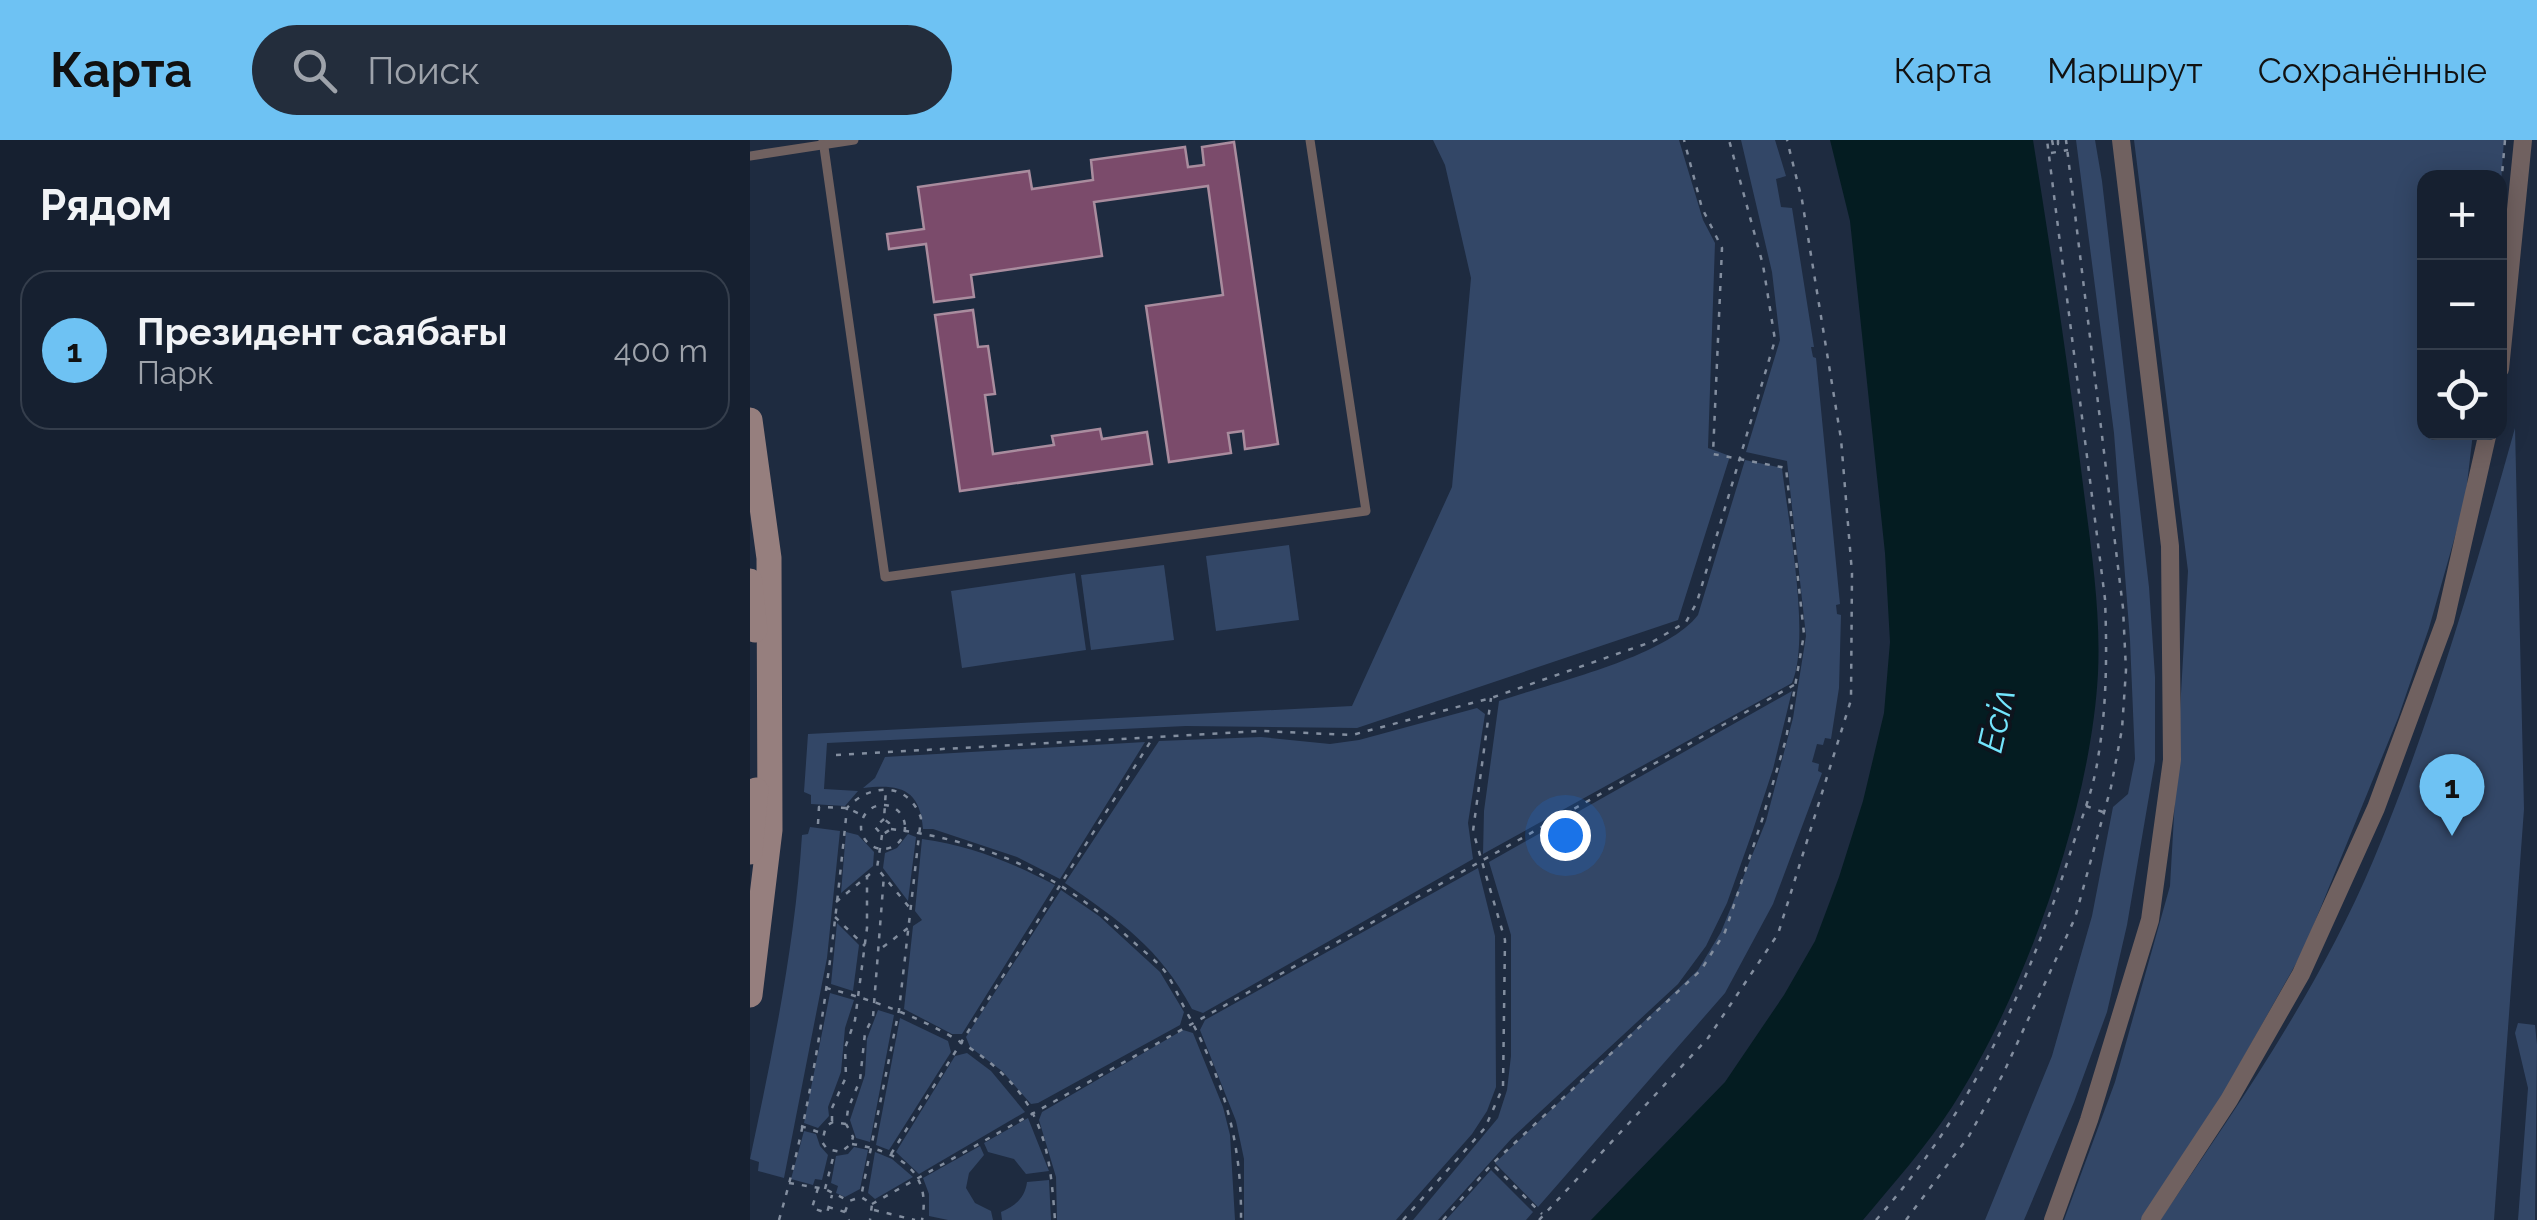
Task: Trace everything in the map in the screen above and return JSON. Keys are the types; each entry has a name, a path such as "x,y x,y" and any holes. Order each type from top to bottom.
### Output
{"street":[{"path":"2053,1220 2089,1120 2150,920 2172,760 2170,546 2121,140"},
{"path":"2502,350 2522,140"},
{"path":"750,420 769,558 758,794 750,852"},
{"path":"2150,1220 2229,1100 2301,974 2376,808 2445,621 2486,440"},
{"path":"750,580 756,641 758,794 770,830 750,995"}],"lane":[{"path":"750,156 854,140"},
{"path":"823,142 885,577 1366,511 1310,140"}],"path":[{"path":"1443,1220 1492,1164 1701,970 1724,932 1786,739 1804,634 1786,468 1712,454 1722,248 1702,208 1684,140"},
{"path":"836,755 1262,731 1352,736 1492,698 1654,641 1686,622 1697,602 1775,340 1764,265 1729,140"},
{"path":"1538,1220 1708,1038 1778,934 1852,700 1852,573 1840,439 1802,200 1787,140"},
{"path":"2502,170 2505,140"},
{"path":"1876,1220 1949,1125 2007,1023 2053,906 2098,760 2105,672 2105,599 2086,470 2050,154 2055,141 2068,150 2124,608 2126,670 2122,729 2075,918 2004,1074 1969,1136 1906,1220"},
{"path":"2050,154 2068,150"},
{"path":"872,1204 1795,685"},
{"path":"1402,1220 1485,1128 1503,1087 1505,940 1473,831 1492,698"},
{"path":"891,1154 1155,735"},
{"path":"884,820 886,788"},
{"path":"779,1220 826,988 846,808 868,790 886,788 898,790 918,807 922,818 899,1010 861,1197"},
{"path":"885,804 901,813 906,831 901,841 881,850 864,840 860,830 864,816 876,805 885,804"},
{"path":"2086,806 2104,812"},
{"path":"818,824 819,808 846,808 864,816"},
{"path":"884,820 891,829"},
{"path":"836,902 878,868 882,835 875,826 884,820"},
{"path":"882,835 891,829 952,838 1035,868 1104,916 1164,971 1192,1022 1228,1104 1242,1173 1241,1220"},
{"path":"878,868 911,910"},
{"path":"822,1133 832,1122 832,1108 846,1077 845,1048 855,1020 867,928 867,875"},
{"path":"822,1133 827,1149 834,1153 847,1149 853,1137 846,1124 860,1080 865,1033 873,1016 884,875"},
{"path":"867,907 884,908"},
{"path":"834,916 865,947"},
{"path":"880,949 910,927"},
{"path":"867,928 882,928"},
{"path":"863,957 878,959"},
{"path":"826,988 899,1010 959,1044 998,1072 1032,1111 1043,1139 1052,1175 1054,1220"},
{"path":"849,1032 865,1033"},
{"path":"832,1122 846,1124"},
{"path":"801,1126 822,1133"},
{"path":"851,1144 891,1154 918,1178 926,1202 922,1220"},
{"path":"825,1189 834,1153"},
{"path":"1492,1164 1543,1216"},
{"path":"788,1183 825,1189 849,1202"},
{"path":"818,1188 812,1208 818,1211 826,1213 833,1194"},
{"path":"845,1212 849,1202 861,1197"},
{"path":"861,1197 872,1204 872,1220"},
{"path":"828,1207 845,1212 849,1220"},
{"path":"874,1210 915,1220"},
{"path":"815,1220 818,1211"}],"shaded area":[{"path":"1433,140 1679,140 1703,220 1715,243 1708,448 1730,456 1678,620 1357,728 1186,726 827,743 824,789 858,791 845,806 811,804 811,795 804,792 808,734 1352,706 1452,487 1471,278 1445,165"},
{"path":"1741,140 1775,140 1786,176 1776,179 1781,207 1792,208 1811,347 1816,358 1840,604 1836,605 1837,614 1841,615 1839,688 1831,739 1817,744 1812,762 1819,764 1818,771 1822,773 1773,904 1725,993 1538,1207 1495,1163 1698,970 1721,932 1766,821 1793,718 1806,636 1787,461 1746,452 1780,340 1772,272"},
{"path":"2076,140 2095,140 2102,181 2149,587 2155,761 2127,925 2107,1012 2074,1102 2024,1220 1985,1220 2052,1056 2092,916 2113,807 2128,794 2135,759 2114,433"},
{"path":"2134,140 2504,140 2502,170 2417,170 2417,440 2472,440 2465,501 2429,628 2398,718 2303,951 2204,1128 2143,1220 2064,1220 2115,1082 2170,886 2188,571"},
{"path":"2515,428 2524,809 2494,1220 2160,1220 2302,1001 2352,908 2433,701"},
{"path":"1745,460 1782,468 1799,609 1797,663 1792,683 1483,854 1484,811 1499,701 1635,656 1661,644 1698,615"},
{"path":"1289,545 1299,620 1216,631 1206,556"},
{"path":"1164,565 1174,640 1091,650 1081,575"},
{"path":"1075,573 1086,650 962,668 951,591"},
{"path":"1792,691 1753,830 1727,903 1706,946 1678,984 1512,1138 1438,1220 1413,1220 1498,1118 1507,1090 1511,1056 1511,935 1489,862"},
{"path":"1477,708 1485,714 1468,823 1473,859 1203,1013 1192,1009 1166,969 1137,937 1065,883 1159,741 1261,737 1330,744 1359,740"},
{"path":"1145,742 1060,879 1017,857 923,829 912,797 897,788 863,788 875,778 885,757"},
{"path":"810,827 840,831 827,958 784,1178 758,1171 759,1162 750,1159 789,957 802,835 808,834"},
{"path":"846,832 858,835 874,852 873,866 841,893"},
{"path":"908,834 916,837 908,901 883,868 885,853 897,848"},
{"path":"922,839 990,856 1055,885 962,1034 952,1034 904,1009 913,926 922,920 915,911"},
{"path":"1478,868 1495,936 1496,1087 1472,1134 1396,1220 1244,1220 1244,1159 1236,1121 1200,1030 1205,1020"},
{"path":"1061,890 1099,916 1160,972 1184,1012 1180,1025 1031,1104 1002,1071 970,1047 966,1037"},
{"path":"837,923 859,945 853,991 831,984"},
{"path":"830,993 854,1000 829,1116 818,1128 804,1123"},
{"path":"878,1010 894,1015 870,1142 856,1138 850,1120 865,1075 867,1039"},
{"path":"900,1018 948,1041 951,1052 889,1150 876,1145"},
{"path":"2518,1023 2535,1025 2537,1045 2535,1220 2518,1220 2528,1088 2515,1033"},
{"path":"1183,1030 1193,1033 1223,1107 1230,1135 1235,1220 1057,1220 1056,1177 1039,1120 1042,1112"},
{"path":"967,1053 991,1071 1025,1112 919,1174 896,1152 955,1056"},
{"path":"1028,1118 1049,1171 1026,1174 1014,1159 988,1152 984,1143"},
{"path":"804,1131 816,1134 828,1155 822,1180 815,1179 813,1185 791,1179"},
{"path":"980,1146 984,1155 969,1173 966,1188 975,1203 991,1211 993,1220 929,1216 929,1194 923,1178"},
{"path":"854,1147 868,1150 860,1189 845,1197 836,1193 838,1186 831,1183 836,1156 848,1154"},
{"path":"875,1152 892,1159 913,1177 875,1199 868,1193"},
{"path":"1491,1170 1533,1212 1526,1220 1446,1220"},
{"path":"1049,1180 1051,1220 1002,1220 1001,1212 1018,1201 1027,1182"}],"water":[{"name":"Есіл","path":"1830,140 2033,140 2071,392 2096,599 2098,673 2082,782 2050,898 2005,1010 1952,1107 1863,1220 1591,1220 1725,1082 1784,995 1815,941 1839,877 1863,801 1884,713 1890,642 1885,553 1850,221"}],"building":[{"path":"1234,142 1278,444 1245,449 1243,431 1228,433 1231,453 1169,462 1146,306 1223,295 1208,186 1094,202 1102,256 971,275 974,297 934,302 926,244 889,249 887,234 924,229 918,187 1029,171 1032,189 1093,180 1091,160 1185,147 1188,167 1204,165 1202,147"},
{"path":"973,310 978,347 988,346 995,394 985,395 993,454 1054,445 1052,436 1100,429 1102,439 1147,432 1152,464 960,491 935,315"}],"place":[{"name":"Президент саябағы","path":"2452,836"}]}
